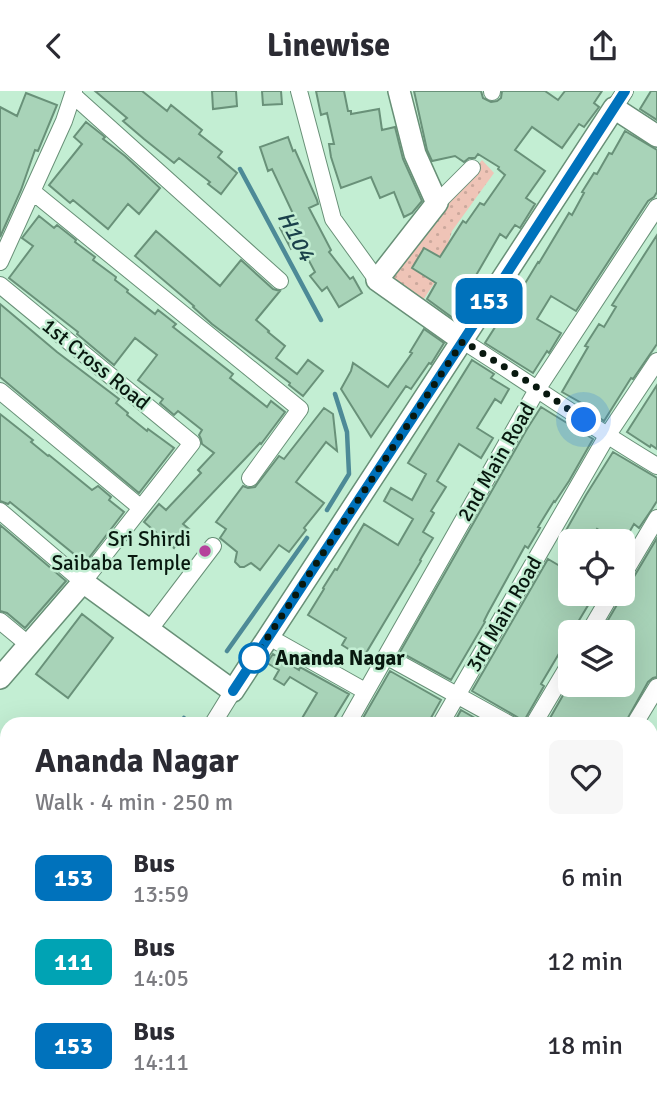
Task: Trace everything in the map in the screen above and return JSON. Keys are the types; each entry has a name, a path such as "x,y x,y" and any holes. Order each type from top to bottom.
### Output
{"street":[{"path":"299,91 333,219 377,280 463,341 657,466"},
{"path":"399,91 415,154 437,203"},
{"path":"0,262 64,121 73,93 281,281"},
{"path":"217,717 619,100 657,136"},
{"path":"377,280 437,203 472,168"},
{"path":"33,192 300,409 250,478"},
{"name":"2nd Main Road","path":"351,717 538,388 657,207"},
{"name":"1st Cross Road","path":"0,285 192,443 141,508"},
{"name":"3rd Main Road","path":"444,717 607,436 657,361"},
{"path":"0,391 141,508 83,582 0,678"},
{"path":"0,511 83,582 233,691"},
{"path":"635,555 657,518"},
{"path":"150,629 214,546"},
{"path":"0,621 29,645"},
{"path":"269,636 365,691"},
{"path":"386,656 497,717"},
{"path":"539,717 558,684"},
{"path":"639,717 657,687"}],"shaded area":[{"path":"482,160 494,173 452,231 437,279 423,300 388,275"}],"building":[{"path":"95,91 142,91 167,111 171,105 202,130 199,134 222,152 218,157 237,173 221,194 179,158 174,163 144,139 123,121 127,118"},
{"path":"212,91 236,91 237,106 213,109"},
{"path":"262,91 281,91 282,104 263,105"},
{"path":"316,91 344,91 351,114 379,109 382,130 395,127 403,159 422,201 412,213 404,217 394,192 380,198 371,177 341,188 331,157 329,144 334,144 327,113 321,115"},
{"path":"414,91 481,91 483,98 491,102 501,98 502,91 545,91 558,100 565,91 602,91 594,103 599,107 584,127 579,124 562,148 532,127 515,150 545,171 526,198 535,204 520,228 515,225 506,238 500,234 471,284 474,286 464,303 467,305 457,321 427,299 436,283 412,268 424,248 440,257 463,221 466,223 480,203 484,205 505,175 499,167 478,154 464,162 455,156 432,161 427,150"},
{"path":"651,91 657,91 657,120 640,109"},
{"path":"26,93 57,105 38,151 35,150 0,237 0,107 17,116"},
{"path":"86,122 160,188 139,214 128,204 108,229 73,200 70,203 49,185 82,144 74,137"},
{"path":"625,131 657,150 657,192 648,201 576,311 551,296 537,319 561,333 533,373 485,343 569,213 572,215 594,173 597,174 609,153 612,154"},
{"path":"288,137 317,200 318,204 309,208 331,250 329,252 350,279 353,277 362,293 339,307 327,287 322,291 310,276 315,272 300,244 291,249 280,228 296,220 272,169 268,171 260,147"},
{"path":"39,216 54,228 57,225 76,240 75,242 95,257 93,260 116,277 115,280 128,290 127,292 155,314 158,310 176,324 173,327 233,374 230,378 267,407 271,401 285,412 261,444 183,524 189,529 174,548 144,522 159,504 166,510 201,473 198,470 214,453 202,444 199,435 202,430 178,411 174,415 160,403 163,399 138,380 157,355 135,338 114,365 77,334 78,332 9,278 33,246 22,238"},
{"path":"156,231 220,286 241,260 273,289 280,291 256,320 285,346 276,358 297,374 308,360 323,371 303,396 289,385 290,383 212,324 135,256"},
{"path":"657,235 657,344 633,379 631,378 604,421 562,392 588,347 585,346 599,324 604,327 616,307 612,305"},
{"path":"0,304 119,399 116,403 127,415 174,448 139,493 0,377"},
{"path":"424,329 444,343 411,389 406,386 371,437 341,389 353,363 388,387 412,353 410,352"},
{"path":"472,360 494,374 491,378 509,389 501,403 495,399 477,428 493,438 481,458 459,444 437,481 446,487 431,511 434,513 423,532 433,538 363,658 342,645 346,638 308,615 364,524 398,545 413,519 384,501 391,488 412,500 426,474 408,463"},
{"path":"657,385 657,449 627,432"},
{"path":"541,407 593,439 538,527 540,528 528,548 525,546 451,680 400,652"},
{"path":"324,408 333,414 337,451 326,442 296,482 324,503 289,552 279,545 260,570 251,563 240,567 235,562 237,552 220,538 226,529 216,522 243,486 255,487 279,456 284,459"},
{"path":"0,414 92,490 98,486 111,497 109,500 124,512 85,563 10,502 8,504 0,501"},
{"path":"613,452 657,478 657,501 639,528 634,524 631,529 567,529"},
{"path":"0,525 66,581 25,628 7,613 0,611"},
{"path":"657,538 657,677 648,682 628,717 551,717 562,697 635,697 635,620 608,620 616,606 635,606 635,575"},
{"path":"548,559 558,565 558,606 588,606 579,620 558,620 558,655 526,717 517,717 472,691"},
{"path":"82,614 113,638 68,698 36,674"},
{"path":"273,654 349,694 335,717 303,717 317,693 290,677 284,685 274,679 279,670 267,663"},
{"path":"390,671 441,700 431,717 364,717"},
{"path":"461,710 473,717 457,717"}],"waterway":[{"name":"H104","path":"240,169 321,320"},
{"name":"H104","path":"327,510 349,474 347,432 335,394"},
{"name":"H104","path":"227,651 307,538"}],"bus line":[{"name":"153","path":"233,691 625,91"}],"place":[{"name":"Sri Shirdi Saibaba Temple","path":"205,551"},
{"name":"Ananda Nagar","path":"254,658"}],"route":[{"path":"254,658 463,341 584,420"}]}
